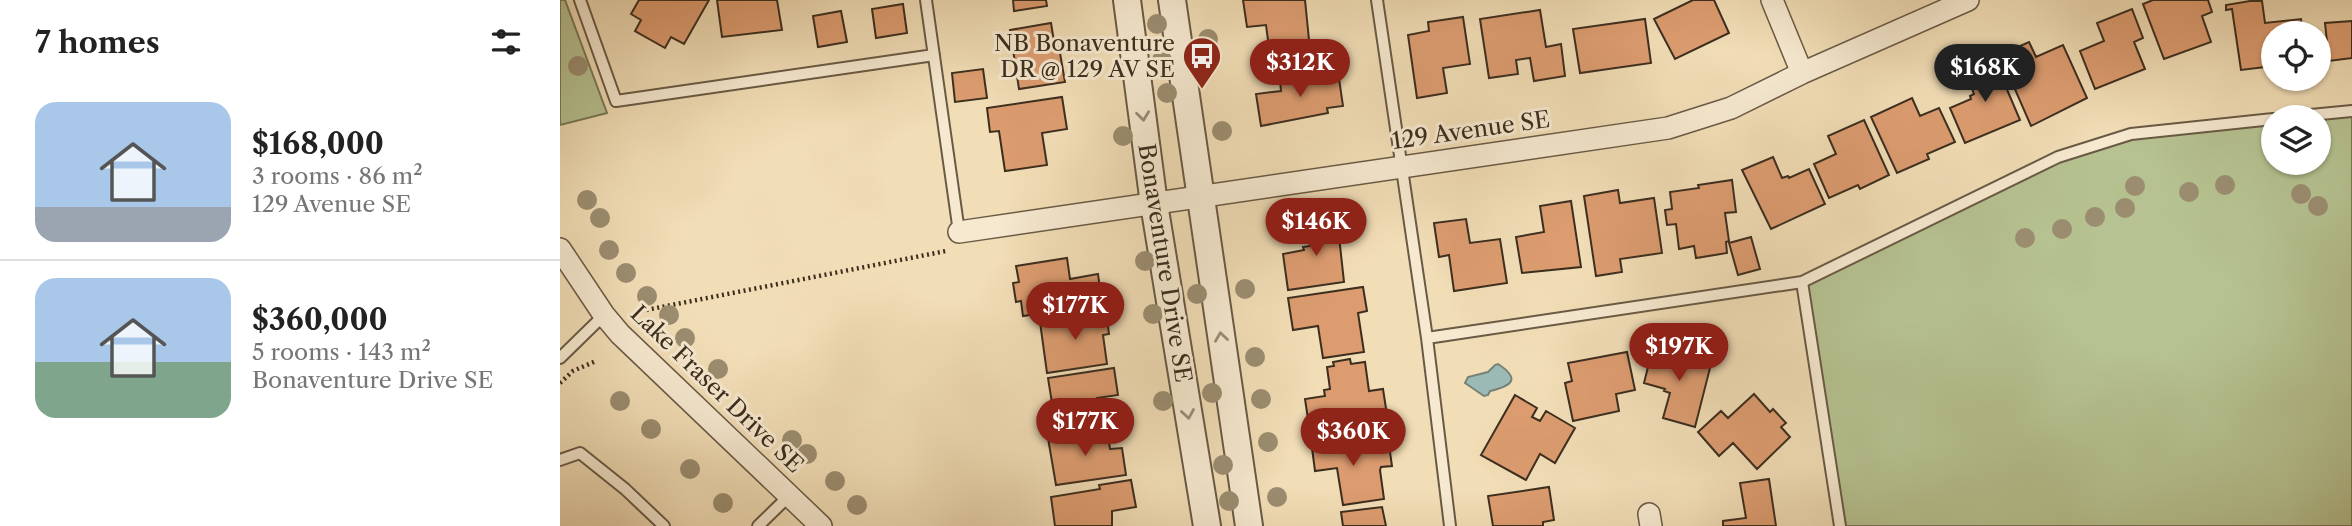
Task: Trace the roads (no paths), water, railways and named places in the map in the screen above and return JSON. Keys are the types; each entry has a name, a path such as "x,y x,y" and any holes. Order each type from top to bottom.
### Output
{"street":[{"name":"Bonaventure Drive SE","path":"1128,0 1154,204 1207,526"},
{"name":"Bonaventure Drive SE","path":"1172,0 1249,526"},
{"path":"1772,0 1801,73"},
{"name":"129 Avenue SE","path":"959,232 1668,128 1731,108 1801,73 1968,0"},
{"name":"Lake Fraser Drive SE","path":"560,249 604,315 620,334 821,526"}],"lane":[{"path":"580,0 617,101 934,55"},
{"path":"926,0 959,232"},
{"path":"1377,0 1427,338 1450,526"},
{"path":"2331,113 2352,111"},
{"path":"1427,338 1802,282 2058,157 2131,134 2261,120"},
{"path":"1802,282 1840,526"},
{"path":"560,358 604,315"},
{"path":"560,460 580,453 625,489 664,526"},
{"path":"758,526 790,495"}],"water":[{"path":"1498,364 1510,374 1511,381 1504,387 1484,396 1465,383 1468,377 1488,372"}],"place":[{"name":"NB Bonaventure DR @ 129 AV SE","path":"1202,90"}]}
